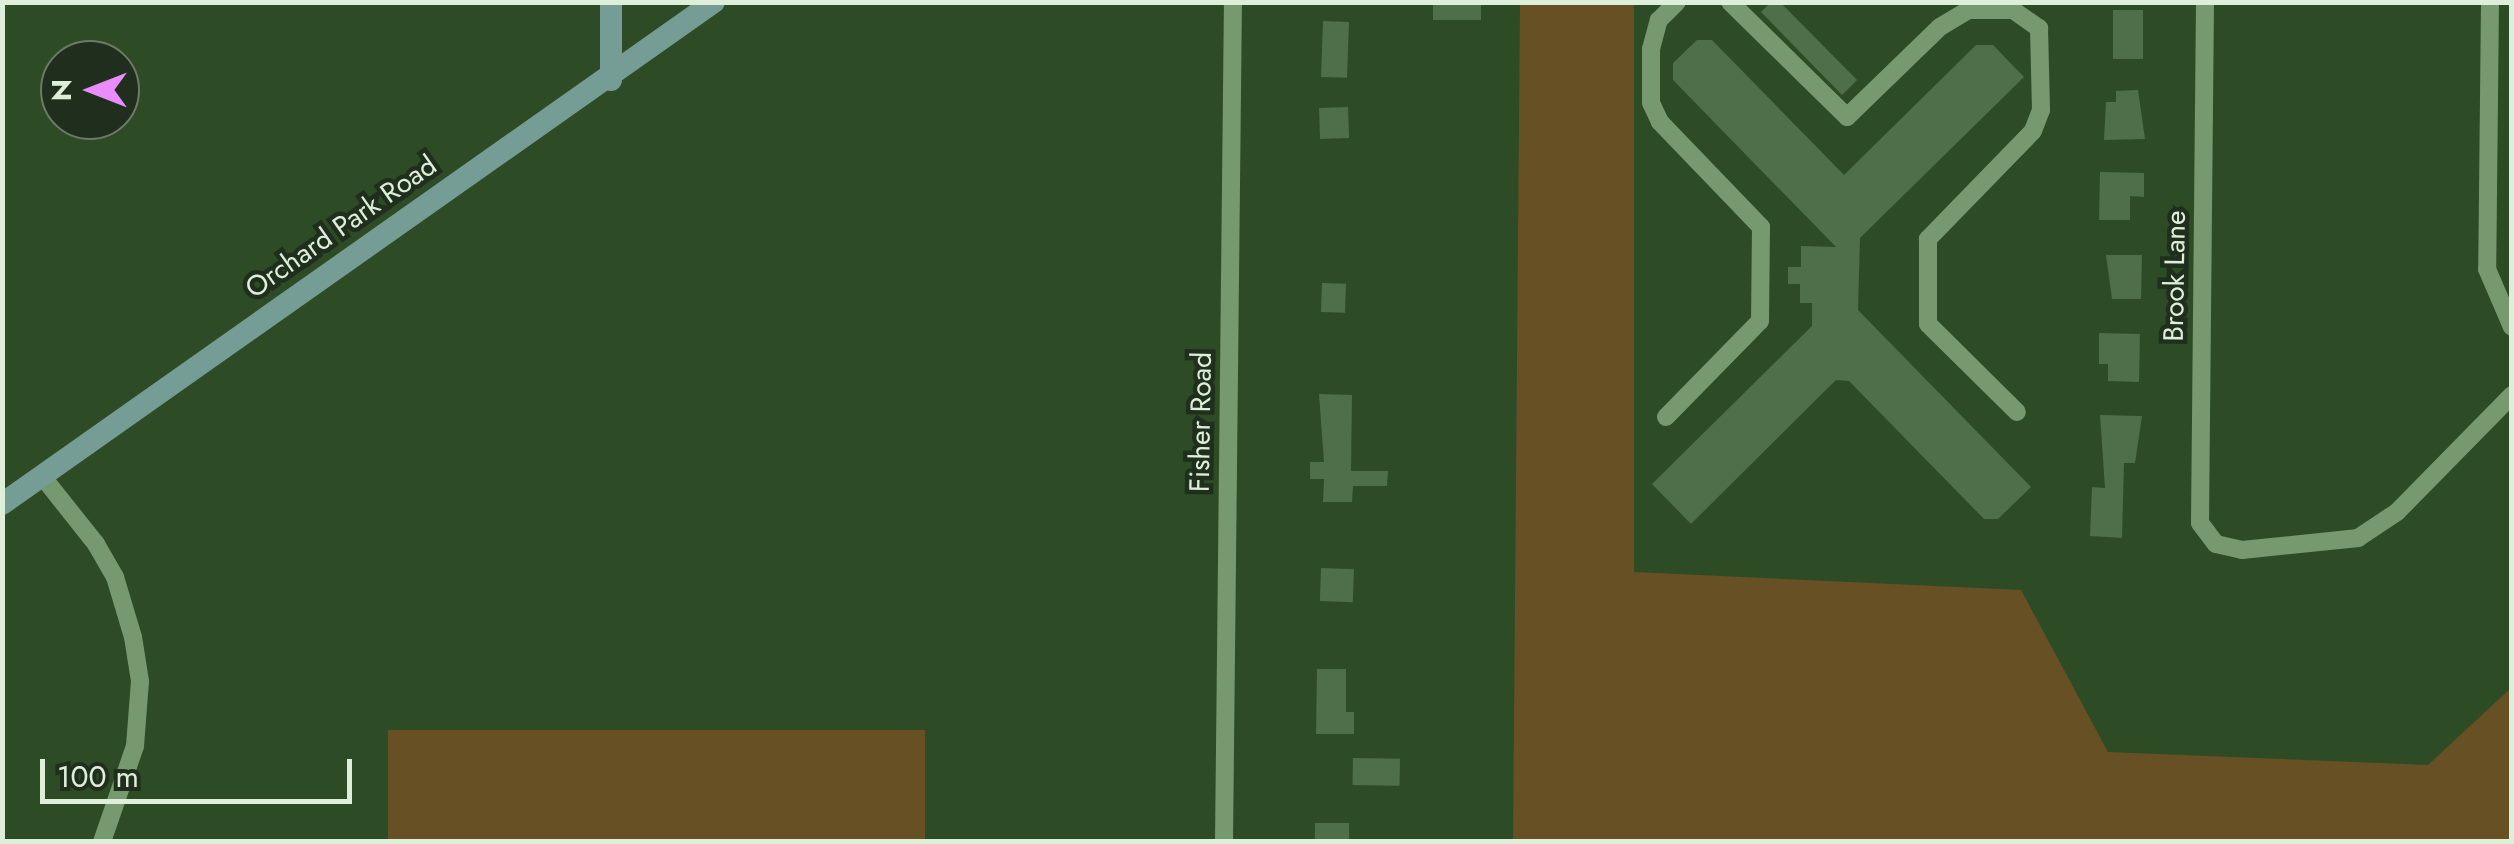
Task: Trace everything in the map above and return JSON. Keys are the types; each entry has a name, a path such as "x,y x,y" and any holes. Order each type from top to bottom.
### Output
{"main road":[{"path":"611,2 611,80"},
{"name":"Orchard Park Road","path":"2,504 388,228 611,80 714,2"}],"street":[{"name":"Fisher Road","path":"1224,842 1232,2"},
{"path":"1666,417 1760,322 1762,227 1660,122 1651,103 1651,48 1659,20 1678,2"},
{"path":"1730,2 1847,117 1940,28 1968,10 2013,10 2039,28 2041,110 2033,131 1928,239 1928,324 2017,412"},
{"name":"Brook Lane","path":"2205,2 2200,522 2216,544 2262,549 2358,538 2397,512 2512,395"},
{"path":"2490,2 2486,269 2512,327"},
{"path":"42,476 96,544 115,577 133,636 140,710 135,746 102,842"}],"shaded area":[{"path":"1520,3 1634,3 1634,572 2021,590 2108,752 2428,765 2511,688 2511,841 1513,841"},
{"path":"388,730 925,730 925,841 388,841"}],"building":[{"path":"1433,2 1481,2 1481,20 1433,20"},
{"path":"1771,2 1780,2 1857,80 1842,95 1761,12"},
{"path":"2113,10 2143,10 2143,59 2113,59"},
{"path":"1323,21 1349,22 1347,78 1321,77"},
{"path":"1697,40 1712,40 1844,175 1976,45 1993,45 2024,77 1860,238 1858,310 2031,487 1998,519 1984,519 1849,381 1836,380 1691,524 1652,484 1812,326 1812,303 1800,303 1800,284 1788,284 1788,267 1801,267 1801,246 1836,247 1673,80 1673,63"},
{"path":"2138,90 2145,139 2104,140 2106,102 2116,102 2116,91"},
{"path":"1348,107 1349,138 1320,139 1319,108"},
{"path":"2100,172 2144,173 2144,197 2130,196 2130,220 2099,220"},
{"path":"2106,255 2142,255 2141,299 2112,299"},
{"path":"1322,283 1346,284 1345,313 1321,312"},
{"path":"2099,333 2140,334 2139,382 2108,381 2108,364 2099,364"},
{"path":"1319,394 1352,395 1351,471 1388,471 1387,486 1353,486 1352,502 1323,502 1324,479 1310,479 1310,462 1324,462"},
{"path":"2100,415 2142,416 2135,463 2124,463 2122,538 2090,536 2092,487 2105,488"},
{"path":"1321,568 1354,569 1353,602 1320,601"},
{"path":"1317,669 1346,669 1346,712 1354,712 1354,734 1316,734"},
{"path":"1353,758 1400,759 1400,786 1353,785"},
{"path":"1315,823 1349,823 1349,842 1315,842"}]}
